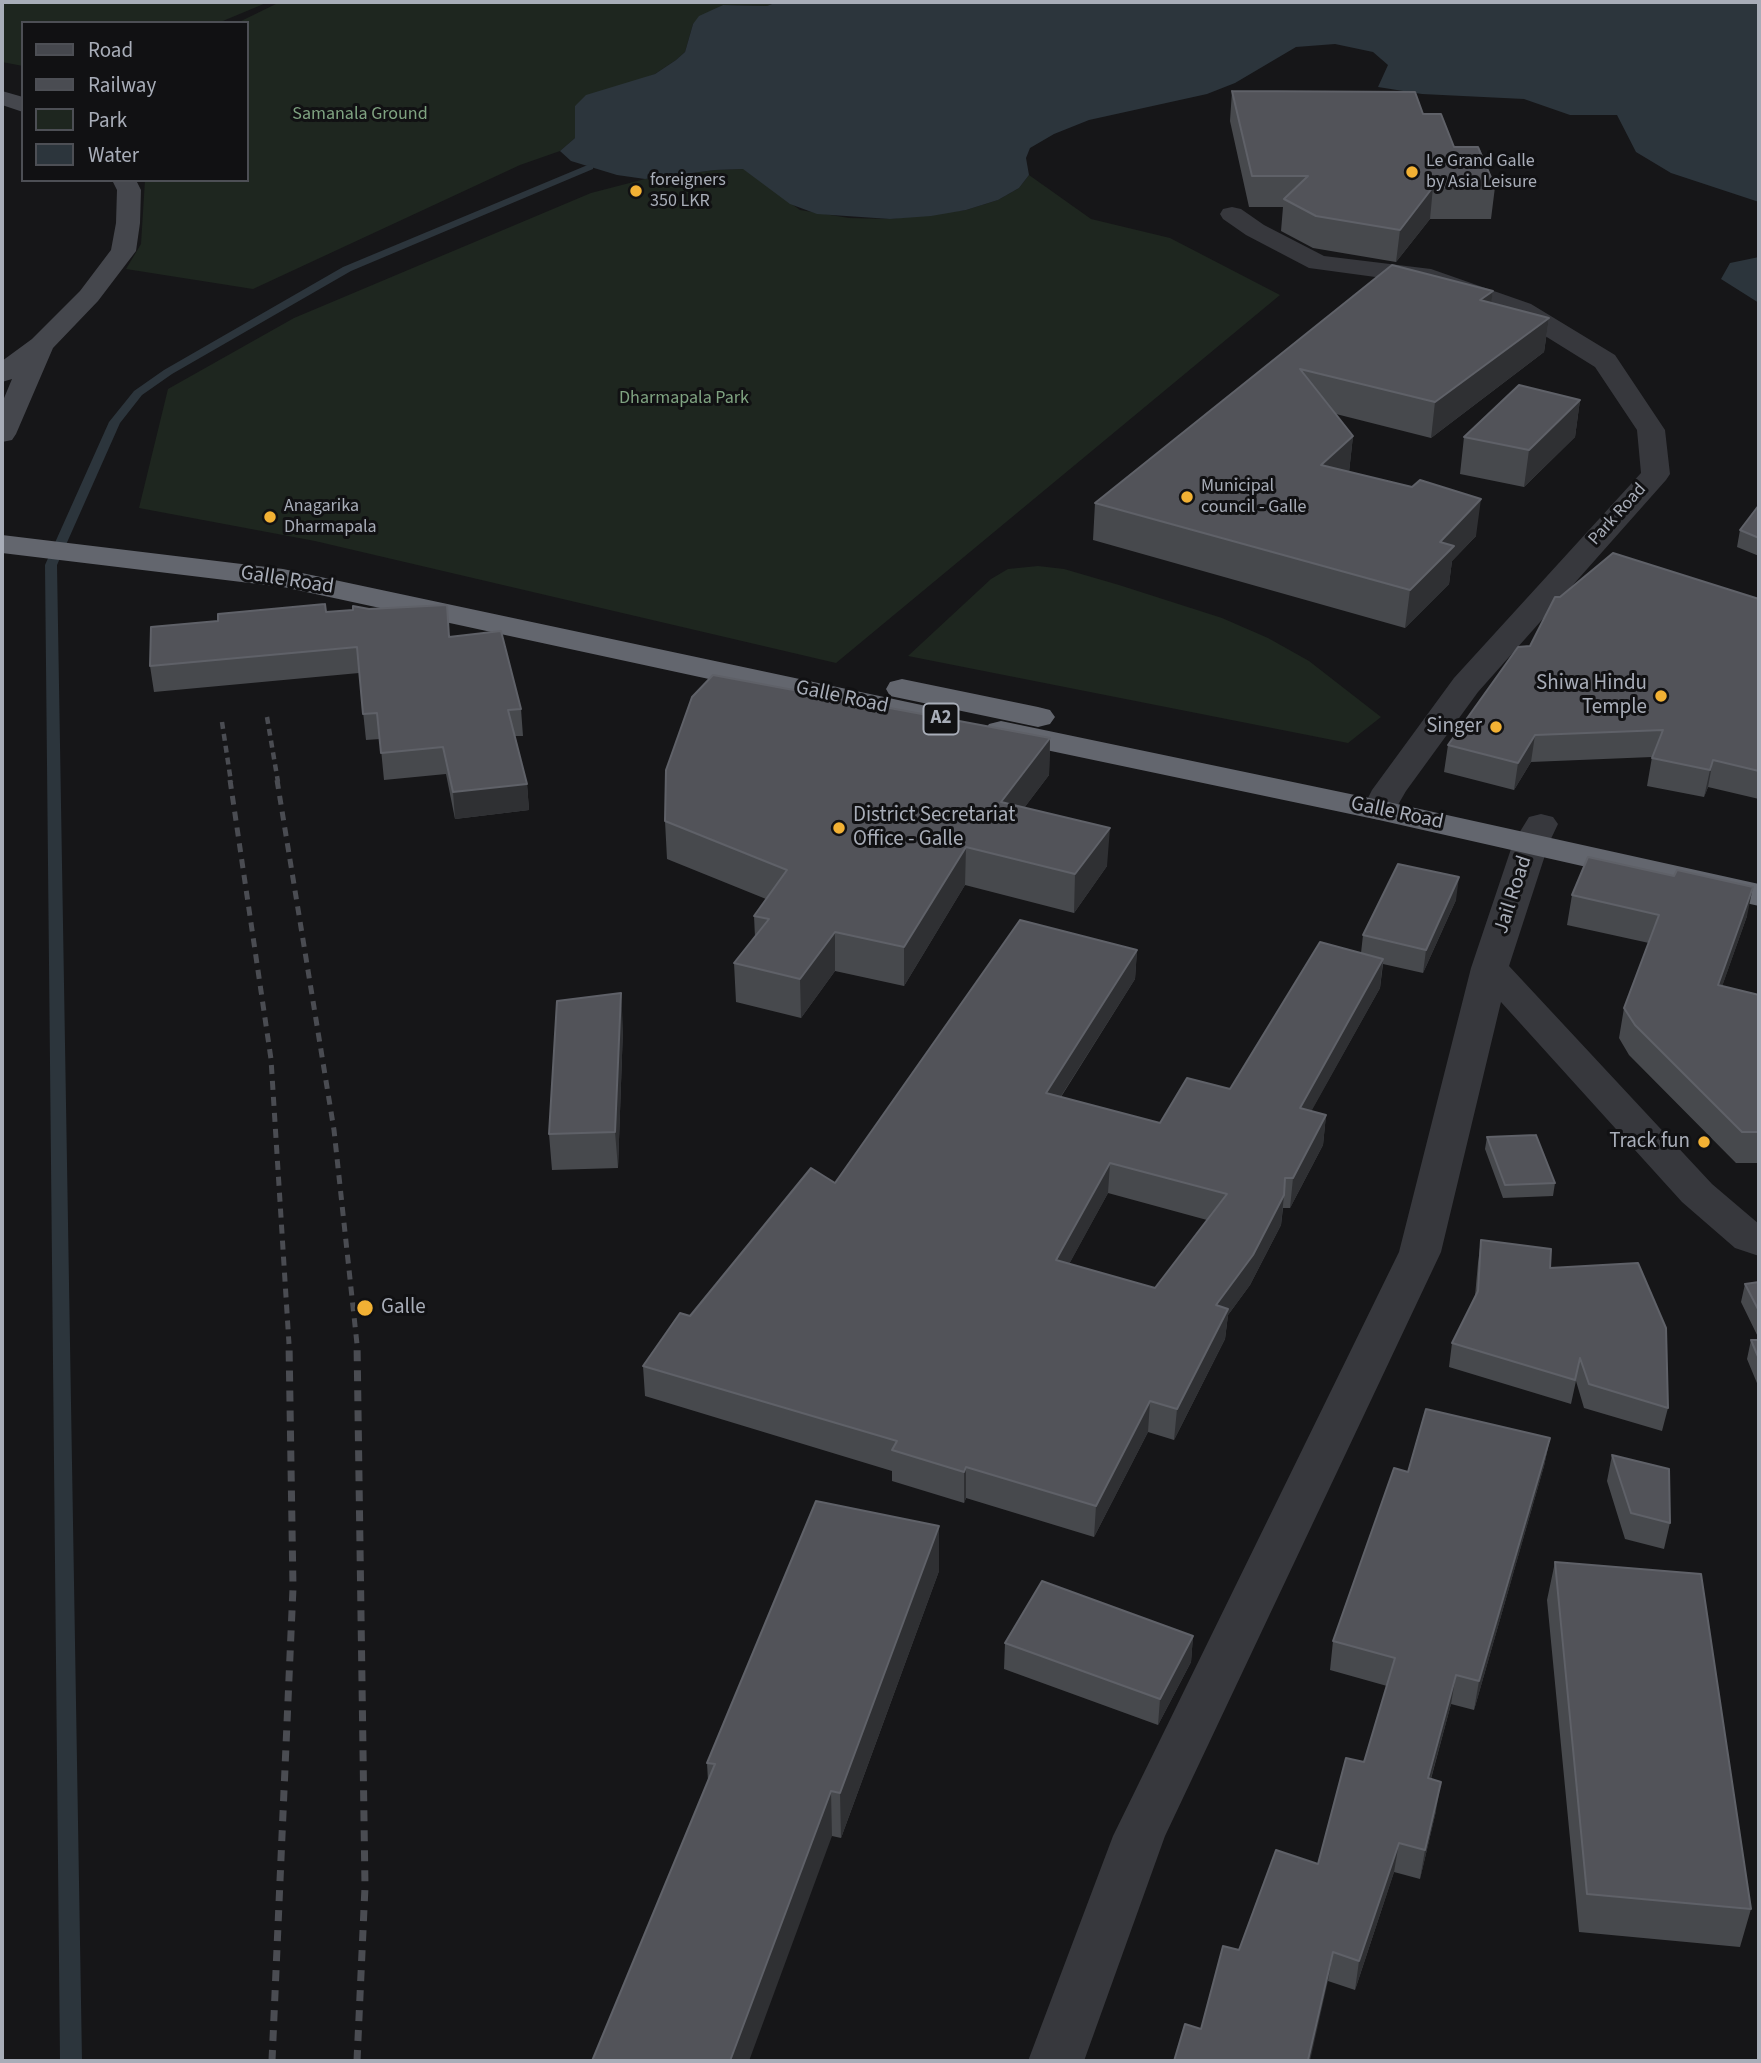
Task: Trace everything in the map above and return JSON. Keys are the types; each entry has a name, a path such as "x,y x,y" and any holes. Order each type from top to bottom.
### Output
{"highway":[{"name":"Galle Road","path":"2,521 120,559 283,578 1384,800"},
{"name":"Galle Road","path":"2,544 44,536 145,536 301,562 853,679 1536,834 1759,895"},
{"name":"Galle Road","path":"1536,834 1759,869"}],"street":[{"path":"2,98 21,104"},
{"path":"2,374 41,345 89,296 123,251 129,190 125,182"},
{"name":"Park Road","path":"1232,214 1255,230 1318,264 1431,277 1522,310 1605,361 1651,430 1656,474 1466,685 1384,800"},
{"path":"2,434 41,345"},
{"name":"Jail Road","path":"1056,2061 1139,1836 1420,1252 1490,968 1536,834"},
{"path":"1490,968 1697,1194 1750,1238 1759,1242"}],"green space":[{"path":"2,2 266,2 223,21 21,21 21,66 2,62"},
{"name":"Samanala Ground","path":"280,2 777,2 767,6 723,5 693,24 685,52 676,60 655,74 575,106 575,138 560,151 520,165 253,289 126,269 141,244 145,182 248,182 248,21 241,21"},
{"name":"Dharmapala Park","path":"744,169 800,210 849,218 890,219 966,210 998,200 1019,188 1029,175 1091,219 1170,238 1280,295 836,663 315,541 139,508 168,389 294,318 591,193 645,179"},
{"path":"1038,566 1064,569 1119,585 1222,618 1268,638 1309,661 1381,717 1348,743 908,656 991,579 1008,569"}],"water":[{"path":"777,2 1759,2 1759,202 1671,173 1636,152 1617,115 1570,115 1524,99 1422,94 1378,87 1388,65 1373,52 1335,44 1296,47 1235,83 1207,94 1089,120 1054,134 1030,148 1026,158 1029,175 1019,188 998,200 966,210 931,216 890,219 817,214 790,204 743,169 645,179 617,175 571,161 560,151 575,138 575,106 586,95 655,74 676,60 685,52 693,24 699,16 723,5 767,6"},
{"path":"1759,257 1759,303 1721,279 1730,263"}],"building":[{"path":"1232,91 1415,92 1423,114 1441,114 1454,147 1478,147 1495,187 1433,187 1400,230 1316,216 1284,199 1308,176 1252,176"},
{"path":"1392,265 1493,291 1480,300 1549,318 1435,402 1300,369 1353,436 1321,465 1412,487 1420,480 1481,499 1440,542 1454,546 1410,590 1095,503"},
{"path":"1519,385 1580,400 1529,450 1464,437"},
{"path":"1759,505 1759,538 1740,530"},
{"path":"1613,553 1759,599 1759,771 1713,760 1710,770 1652,758 1663,730 1535,735 1518,763 1448,745 1518,647 1530,646 1555,597 1560,597"},
{"path":"325,604 326,612 353,610 353,606 369,609 447,605 449,637 501,631 521,709 508,710 527,784 453,792 443,747 381,753 377,713 363,714 357,647 150,666 151,627 218,621 218,614"},
{"name":"District Secretariat Office - Galle","path":"713,675 1050,738 1001,802 1110,828 1075,874 966,847 904,947 835,932 800,979 734,963 769,919 754,916 787,870 665,821 666,770 692,697"},
{"path":"1588,857 1674,876 1677,870 1753,887 1718,985 1759,995 1759,1132 1742,1132 1635,1025 1624,1008 1659,915 1572,895"},
{"path":"1398,864 1459,877 1426,950 1363,935"},
{"path":"1020,920 1137,950 1046,1093 1160,1123 1187,1078 1230,1089 1320,942 1383,959 1300,1108 1326,1115 1293,1178 1285,1178 1284,1195 1253,1255 1216,1305 1228,1309 1177,1409 1150,1401 1096,1506 966,1467 964,1472 892,1450 897,1441 643,1366 680,1313 690,1316 811,1168 835,1183","holes":["1110,1163 1227,1194 1155,1288 1056,1260"]},
{"path":"621,993 615,1132 549,1134 557,1001"},
{"path":"1536,1135 1555,1183 1505,1185 1487,1137"},
{"path":"1481,1240 1551,1249 1550,1268 1638,1263 1666,1328 1668,1408 1589,1384 1580,1358 1575,1380 1452,1343 1478,1291"},
{"path":"1759,1282 1759,1311 1745,1284"},
{"path":"1751,1340 1759,1340 1759,1359"},
{"path":"1426,1409 1550,1438 1479,1681 1456,1675 1428,1778 1441,1782 1425,1850 1399,1843 1359,1961 1333,1952 1308,2060 1313,2061 1174,2061 1185,2024 1201,2029 1223,1946 1239,1950 1276,1850 1318,1864 1346,1758 1364,1762 1395,1658 1333,1641 1394,1468 1408,1472"},
{"path":"1612,1455 1669,1469 1670,1523 1631,1513"},
{"path":"816,1501 939,1526 840,1793 831,1791 730,2061 592,2061 715,1764 707,1763"},
{"path":"1555,1562 1701,1574 1751,1909 1587,1894"},
{"path":"1042,1581 1193,1636 1160,1699 1005,1643"}],"waterway":[{"path":"71,2061 51,565 115,422 138,393 168,372 347,269 590,167"}],"railway":[{"path":"267,717 278,782"},
{"path":"222,722 231,782"},
{"path":"230,780 271,1059 289,1344"},
{"path":"277,780 334,1130 357,1344"},
{"path":"272,2061 293,1588 289,1342"},
{"path":"357,1342 365,1887 357,2061"}],"place":[{"name":"Le Grand Galle by Asia Leisure","path":"1412,172"},
{"name":"foreigners 350 LKR","path":"636,191"},
{"name":"Municipal council - Galle","path":"1187,497"},
{"name":"Anagarika Dharmapala","path":"270,517"},
{"name":"Shiwa Hindu Temple","path":"1661,696"},
{"name":"Singer","path":"1496,727"},
{"name":"District Secretariat Office - Galle","path":"839,828"},
{"name":"Track fun","path":"1704,1142"},
{"name":"Galle","path":"365,1308"}]}
